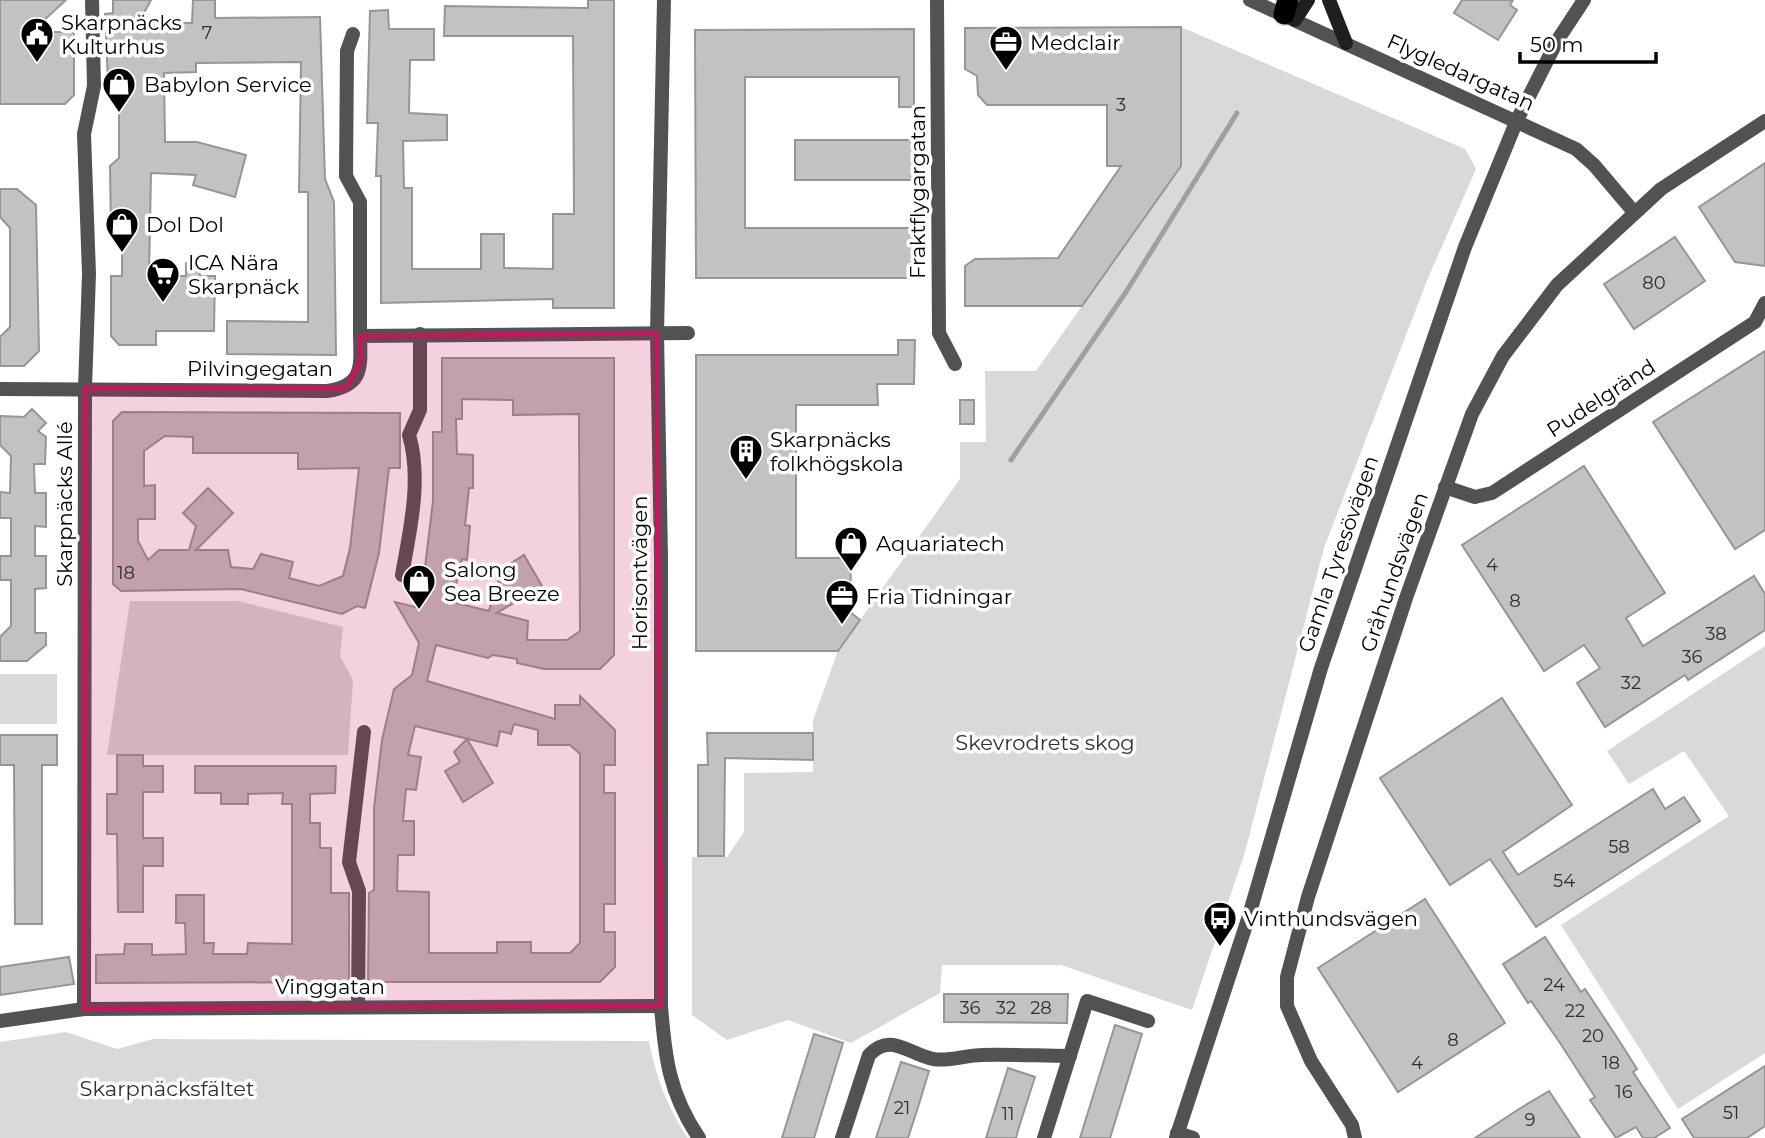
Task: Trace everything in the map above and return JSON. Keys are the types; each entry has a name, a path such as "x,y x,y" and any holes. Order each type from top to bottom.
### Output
{"main road":[{"path":"1289,11 1308,0"},
{"path":"1329,0 1346,43"}],"street":[{"name":"Skarpnäcks Allé","path":"84,1009 85,388 89,274 84,134 94,86 92,0"},
{"name":"Horisontvägen","path":"664,0 657,333 661,558 661,1006 668,1075 682,1113 699,1138"},
{"name":"Fraktflygargatan","path":"937,0 939,333 955,364"},
{"name":"Flygledargatan","path":"1250,0 1289,11 1346,43 1576,149 1594,165 1633,211"},
{"name":"Gamla Tyresövägen","path":"1177,1135 1248,919 1321,668 1465,247 1517,120 1557,41 1584,0"},
{"path":"353,34 347,51 346,176 360,202 360,336 688,333"},
{"name":"Gråhundsvägen","path":"1355,1138 1352,1125 1311,1060 1287,1006 1287,977 1308,897 1472,414 1503,356 1557,285 1633,211 1726,144 1765,121"},
{"name":"Pudelgränd","path":"1445,487 1475,497 1492,493 1744,329 1755,321 1765,303"},
{"path":"402,575 414,498 414,451 409,435 420,410 420,334"},
{"name":"Pilvingegatan","path":"0,389 327,391 346,388 355,379 360,362 360,336"},
{"path":"358,1006 359,891 349,862 364,732"},
{"path":"1044,1138 1087,1001 1148,1021"},
{"name":"Vinggatan","path":"0,1021 84,1009 661,1006"},
{"path":"842,1138 869,1055 878,1046 890,1043 931,1058 946,1060 979,1055 1070,1056"},
{"path":"1177,1135 1193,1138"}],"highlighted area":[{"path":"657,333 661,1006 84,1009 85,388 346,388 360,362 360,336"}],"green space":[{"name":"Skevrodrets skog","path":"1181,27 1465,149 1476,169 1428,278 1324,548 1245,852 1192,1010 1061,965 942,965 940,993 851,1043 788,1020 727,1040 692,1015 692,857 727,857 744,832 744,773 813,772 813,720 838,651 960,479 960,442 986,442 985,371 1036,371 1181,166"},
{"path":"130,601 238,601 343,627 340,656 353,680 348,755 107,755"},
{"path":"1765,646 1765,1053 1678,1109 1561,925 1729,816 1684,751 1629,784 1607,751"},
{"path":"0,674 57,674 57,724 0,724"},
{"name":"Skarpnäcksfältet","path":"66,1032 117,1049 153,1039 649,1041 663,1091 688,1138 0,1138 0,1042"}],"building":[{"name":"Skarpnäcks Kulturhus","path":"0,0 66,0 31,32 74,32 74,95 65,104 0,104"},
{"path":"113,0 151,0 139,22 192,23 193,0 215,0 215,18 320,17 325,179 334,202 336,355 227,354 227,321 308,322 308,192 299,192 301,62 196,63 196,72 164,73 165,142 197,142 246,155 235,197 193,185 196,175 151,173 149,276 186,276 186,263 199,264 200,276 215,276 214,331 156,331 156,345 119,345 111,336 111,276 122,276 122,239 111,231 110,166 119,158 119,82 108,82 105,14 113,13"},
{"path":"588,0 614,0 614,308 553,308 553,299 381,303 381,176 376,176 378,123 367,123 370,11 388,10 389,29 434,29 434,60 410,60 409,113 447,115 447,140 403,141 404,188 412,188 412,269 481,269 481,234 504,234 504,268 553,269 553,214 574,214 573,36 444,36 445,6 588,8"},
{"path":"1462,0 1513,0 1510,5 1517,10 1498,40 1454,13"},
{"path":"1181,27 1181,166 1082,306 965,306 965,266 975,259 1058,258 1121,166 1107,166 1107,105 987,105 978,95 977,76 965,69 965,28"},
{"path":"914,29 914,107 899,107 899,77 745,77 745,228 914,228 915,278 696,278 695,30"},
{"path":"795,140 914,140 914,180 795,180"},
{"path":"1765,163 1765,266 1735,262 1699,207"},
{"path":"0,189 17,189 36,205 39,351 24,366 0,366 0,337 10,327 10,228 0,217"},
{"path":"1675,237 1705,281 1634,329 1604,284"},
{"name":"Skarpnäcks folkhögskola","path":"898,340 915,340 914,384 877,384 878,405 796,405 796,558 851,558 850,612 860,620 838,651 696,651 696,355 898,355"},
{"path":"1765,351 1765,530 1735,549 1653,422"},
{"path":"442,358 614,358 614,655 600,669 544,669 517,663 517,659 493,655 488,658 436,645 427,681 555,719 555,705 580,705 580,696 615,730 615,765 604,765 604,793 615,793 615,904 604,904 604,932 615,932 615,967 600,982 368,982 369,893 374,890 374,808 382,740 394,689 412,675 419,643 395,602 415,607 425,567 433,501 433,432 442,432","holes":["462,399 513,400 513,415 579,414 580,631 567,640 527,640 528,621 497,613 542,586 524,555 494,574 503,589 493,596 489,611 452,602 462,559 467,560 470,526 465,525 469,488 473,488 473,455 457,454 456,419 462,419","514,724 538,730 538,745 570,745 580,754 580,943 570,953 531,953 531,942 497,942 497,953 429,953 429,892 397,891 398,855 414,855 414,821 403,821 406,789 416,790 421,757 408,755 415,726 497,746 500,731 511,734"]},
{"path":"960,400 974,400 974,424 960,424"},
{"path":"32,409 46,423 38,431 46,437 45,464 34,464 35,493 46,493 46,527 35,526 35,556 46,556 46,588 35,589 35,633 46,633 46,645 27,661 0,661 0,637 11,626 11,580 0,580 0,556 11,556 11,518 0,518 0,492 10,493 11,456 0,445 0,416 24,417"},
{"path":"122,412 400,413 400,468 389,468 379,553 365,608 357,606 342,614 241,589 121,591 113,584 113,421","holes":["165,436 193,437 193,453 298,453 298,469 359,468 350,548 343,576 319,586 289,578 293,562 261,554 253,569 231,567 228,550 196,550 233,513 208,488 183,513 196,526 189,550 159,550 148,560 138,541 138,519 155,519 155,485 144,486 144,451"]},
{"path":"1584,466 1665,593 1626,618 1643,646 1754,576 1765,594 1765,630 1688,680 1685,675 1605,727 1577,683 1600,668 1584,645 1544,671 1462,545"},
{"path":"1502,698 1572,805 1503,852 1518,875 1653,789 1665,809 1684,797 1700,821 1536,927 1490,859 1450,885 1380,778"},
{"path":"707,733 813,733 813,760 725,758 724,856 698,856 698,765 708,765"},
{"path":"0,735 57,735 57,765 42,765 42,924 15,924 14,765 0,765"},
{"path":"467,739 493,783 463,802 445,771 460,762 454,752"},
{"path":"117,755 143,755 143,766 163,766 163,792 143,792 143,838 163,838 163,866 143,866 143,912 118,912 117,834 107,834 107,794 117,794"},
{"path":"195,766 336,766 335,793 310,794 310,823 320,823 320,848 331,848 331,893 349,893 349,982 96,983 96,955 124,954 125,944 152,944 152,955 186,954 185,923 176,923 176,895 204,895 204,943 214,943 213,954 247,954 248,943 292,944 292,804 282,804 283,793 248,794 248,804 221,804 221,793 195,793"},
{"path":"1425,899 1505,1023 1398,1092 1318,968"},
{"path":"1545,937 1581,992 1585,989 1620,1042 1637,1069 1633,1072 1670,1128 1654,1138 1643,1138 1636,1127 1616,1138 1590,1100 1595,1097 1560,1043 1531,1001 1528,1003 1503,964"},
{"path":"69,957 74,984 0,995 0,967"},
{"path":"944,994 1068,994 1067,1023 944,1022"},
{"path":"1115,1025 1142,1034 1110,1138 1080,1138"},
{"path":"814,1034 843,1043 814,1138 782,1138"},
{"path":"901,1062 929,1071 908,1138 876,1138"},
{"path":"1765,1066 1765,1126 1747,1138 1694,1138 1682,1119"},
{"path":"1008,1068 1035,1077 1016,1138 986,1138"},
{"path":"1549,1091 1580,1138 1475,1138 1519,1109"}],"waterway":[{"path":"1011,460 1126,292 1237,113"}],"place":[{"name":"Skarpnäcks Kulturhus","path":"37,64"},
{"name":"Medclair","path":"1006,72"},
{"name":"Babylon Service","path":"119,114"},
{"name":"Dol Dol","path":"122,254"},
{"name":"ICA Nära Skarpnäck","path":"163,304"},
{"name":"Skarpnäcks folkhögskola","path":"746,481"},
{"name":"Aquariatech","path":"851,573"},
{"name":"Salong Sea Breeze","path":"419,611"},
{"name":"Fria Tidningar","path":"842,626"},
{"name":"Vinthundsvägen","path":"1220,948"}]}
